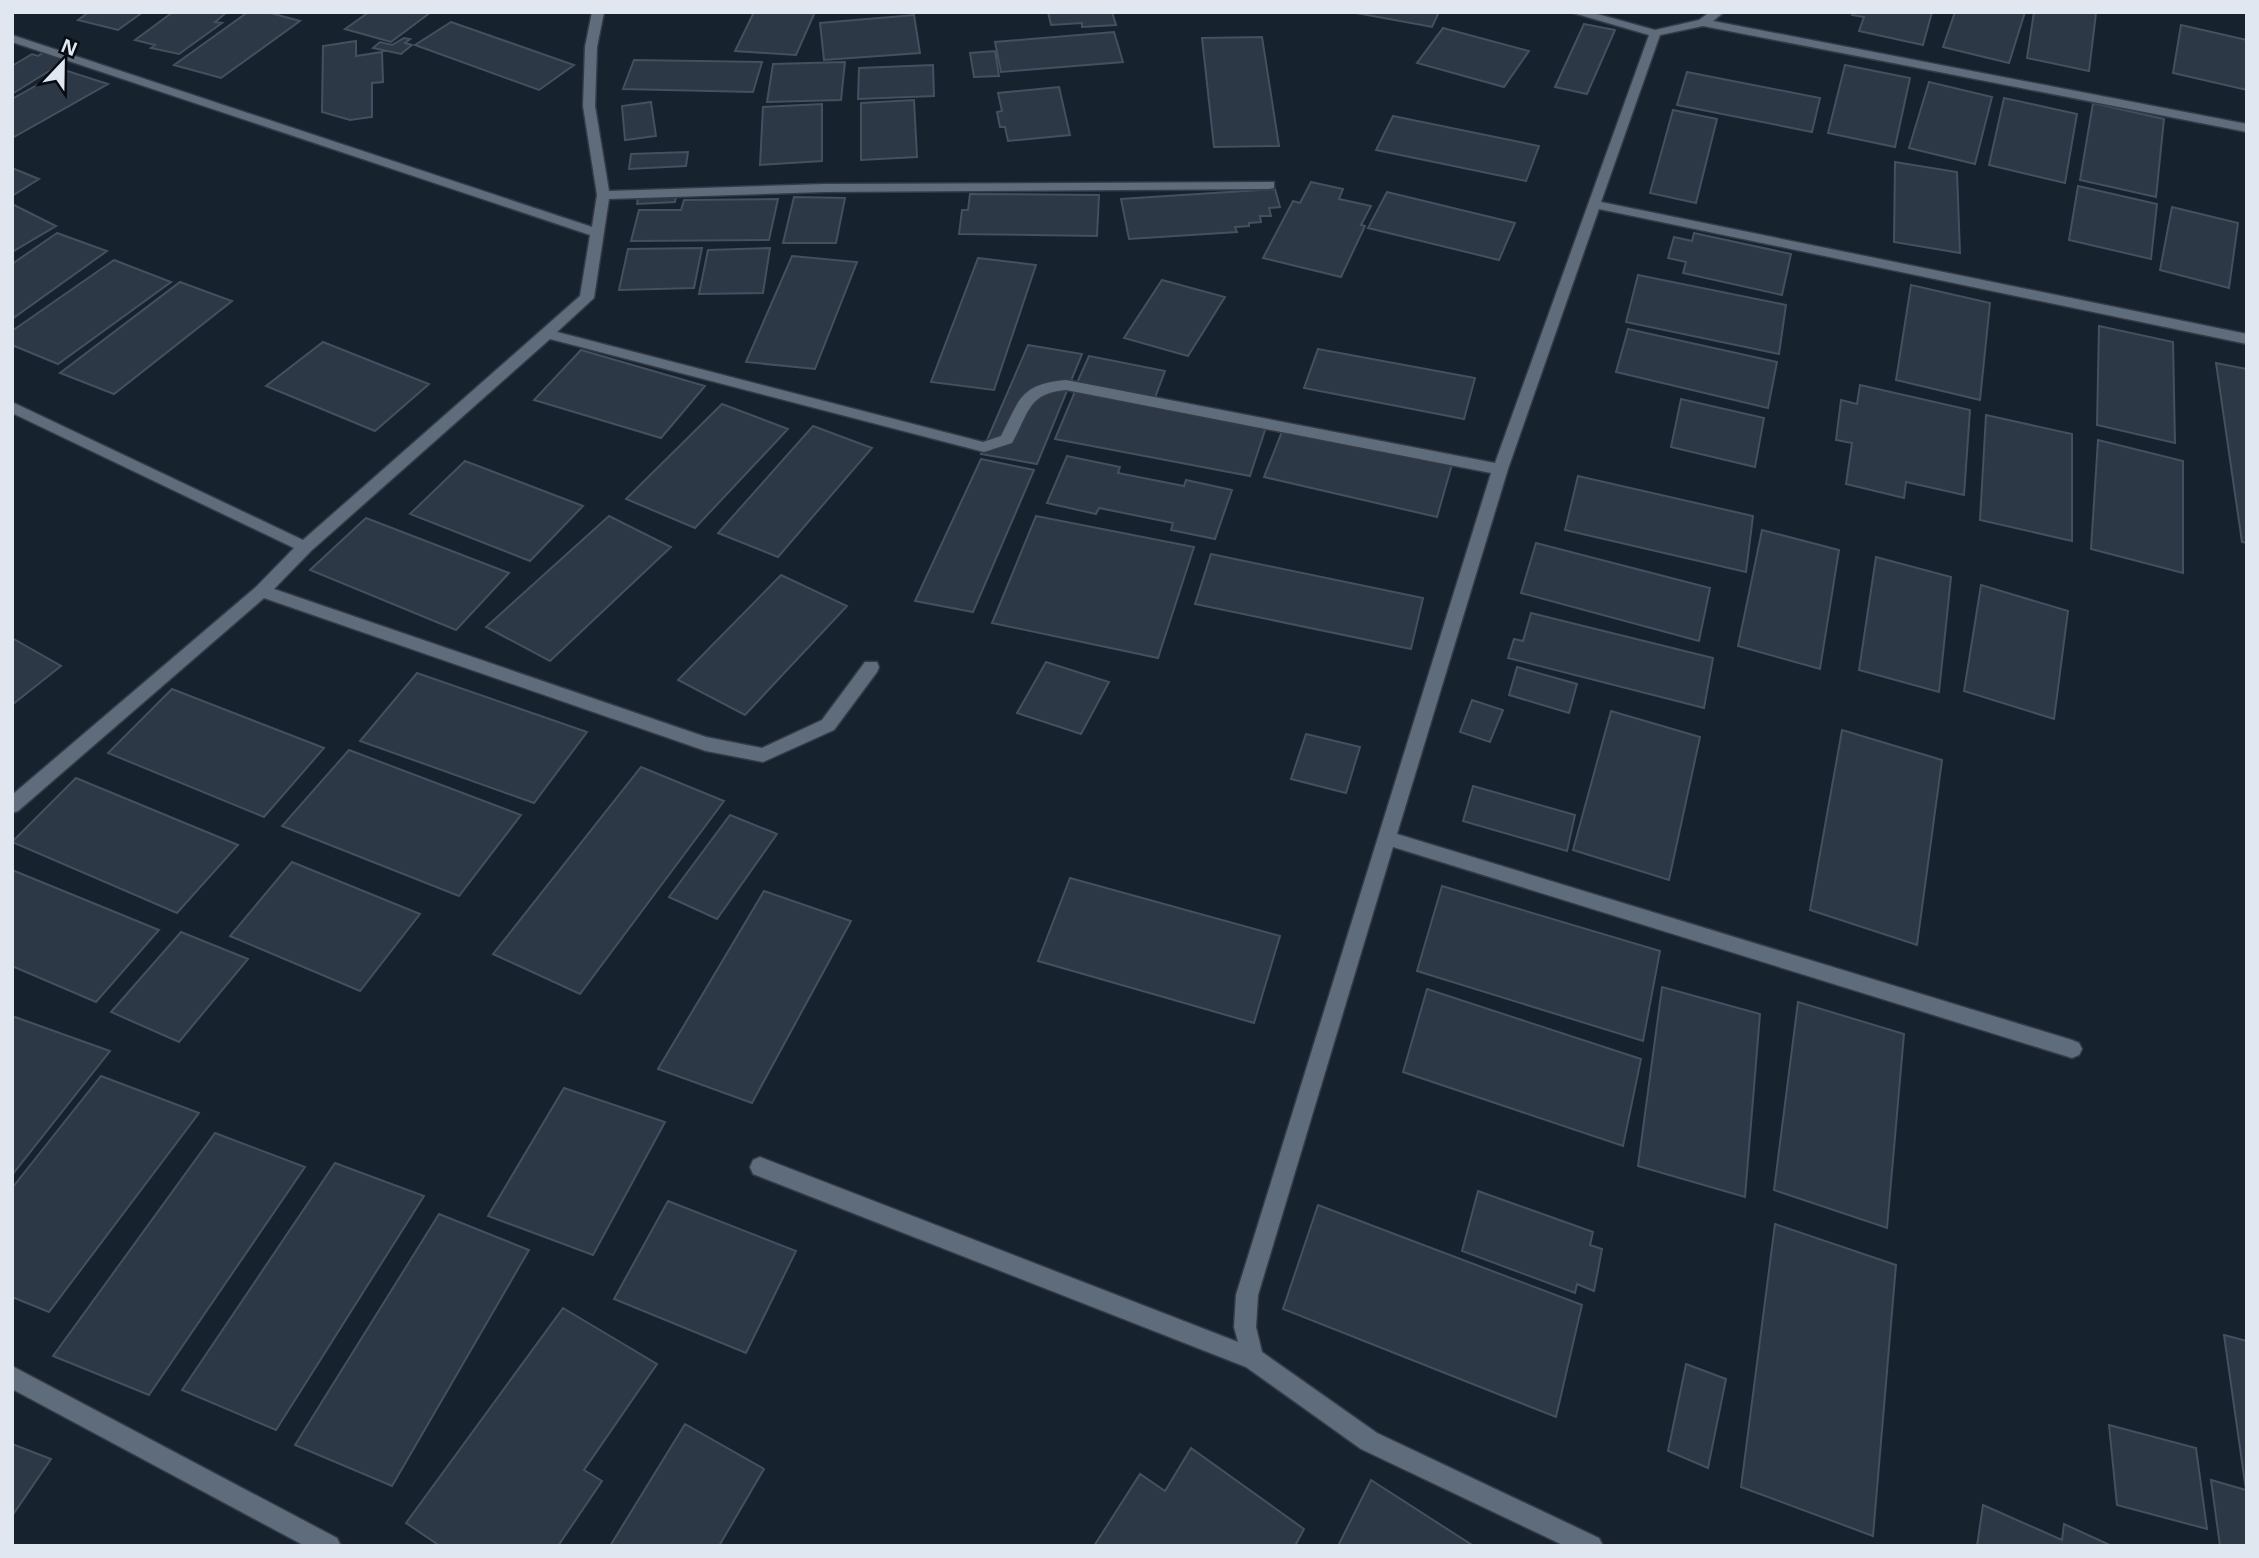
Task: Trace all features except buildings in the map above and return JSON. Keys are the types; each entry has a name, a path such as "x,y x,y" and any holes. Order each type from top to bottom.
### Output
{"street":[{"path":"12,806 262,591 305,547 587,298 603,195 589,106 591,47 598,12"},
{"path":"1576,12 1655,33 1711,18 2247,128"},
{"path":"1253,1359 1245,1327 1247,1296 1500,469 1655,33"},
{"path":"12,38 597,233"},
{"path":"603,195 824,188 1269,184"},
{"path":"1594,204 2247,339"},
{"path":"549,334 984,447 1007,439 1026,400 1043,387 1066,384 1500,469"},
{"path":"12,407 305,547"},
{"path":"262,591 706,744 763,755 828,725 871,667"},
{"path":"1387,838 2072,1049"},
{"path":"760,1167 1253,1359 1369,1441 1591,1546"},
{"path":"12,1377 329,1546"}]}
